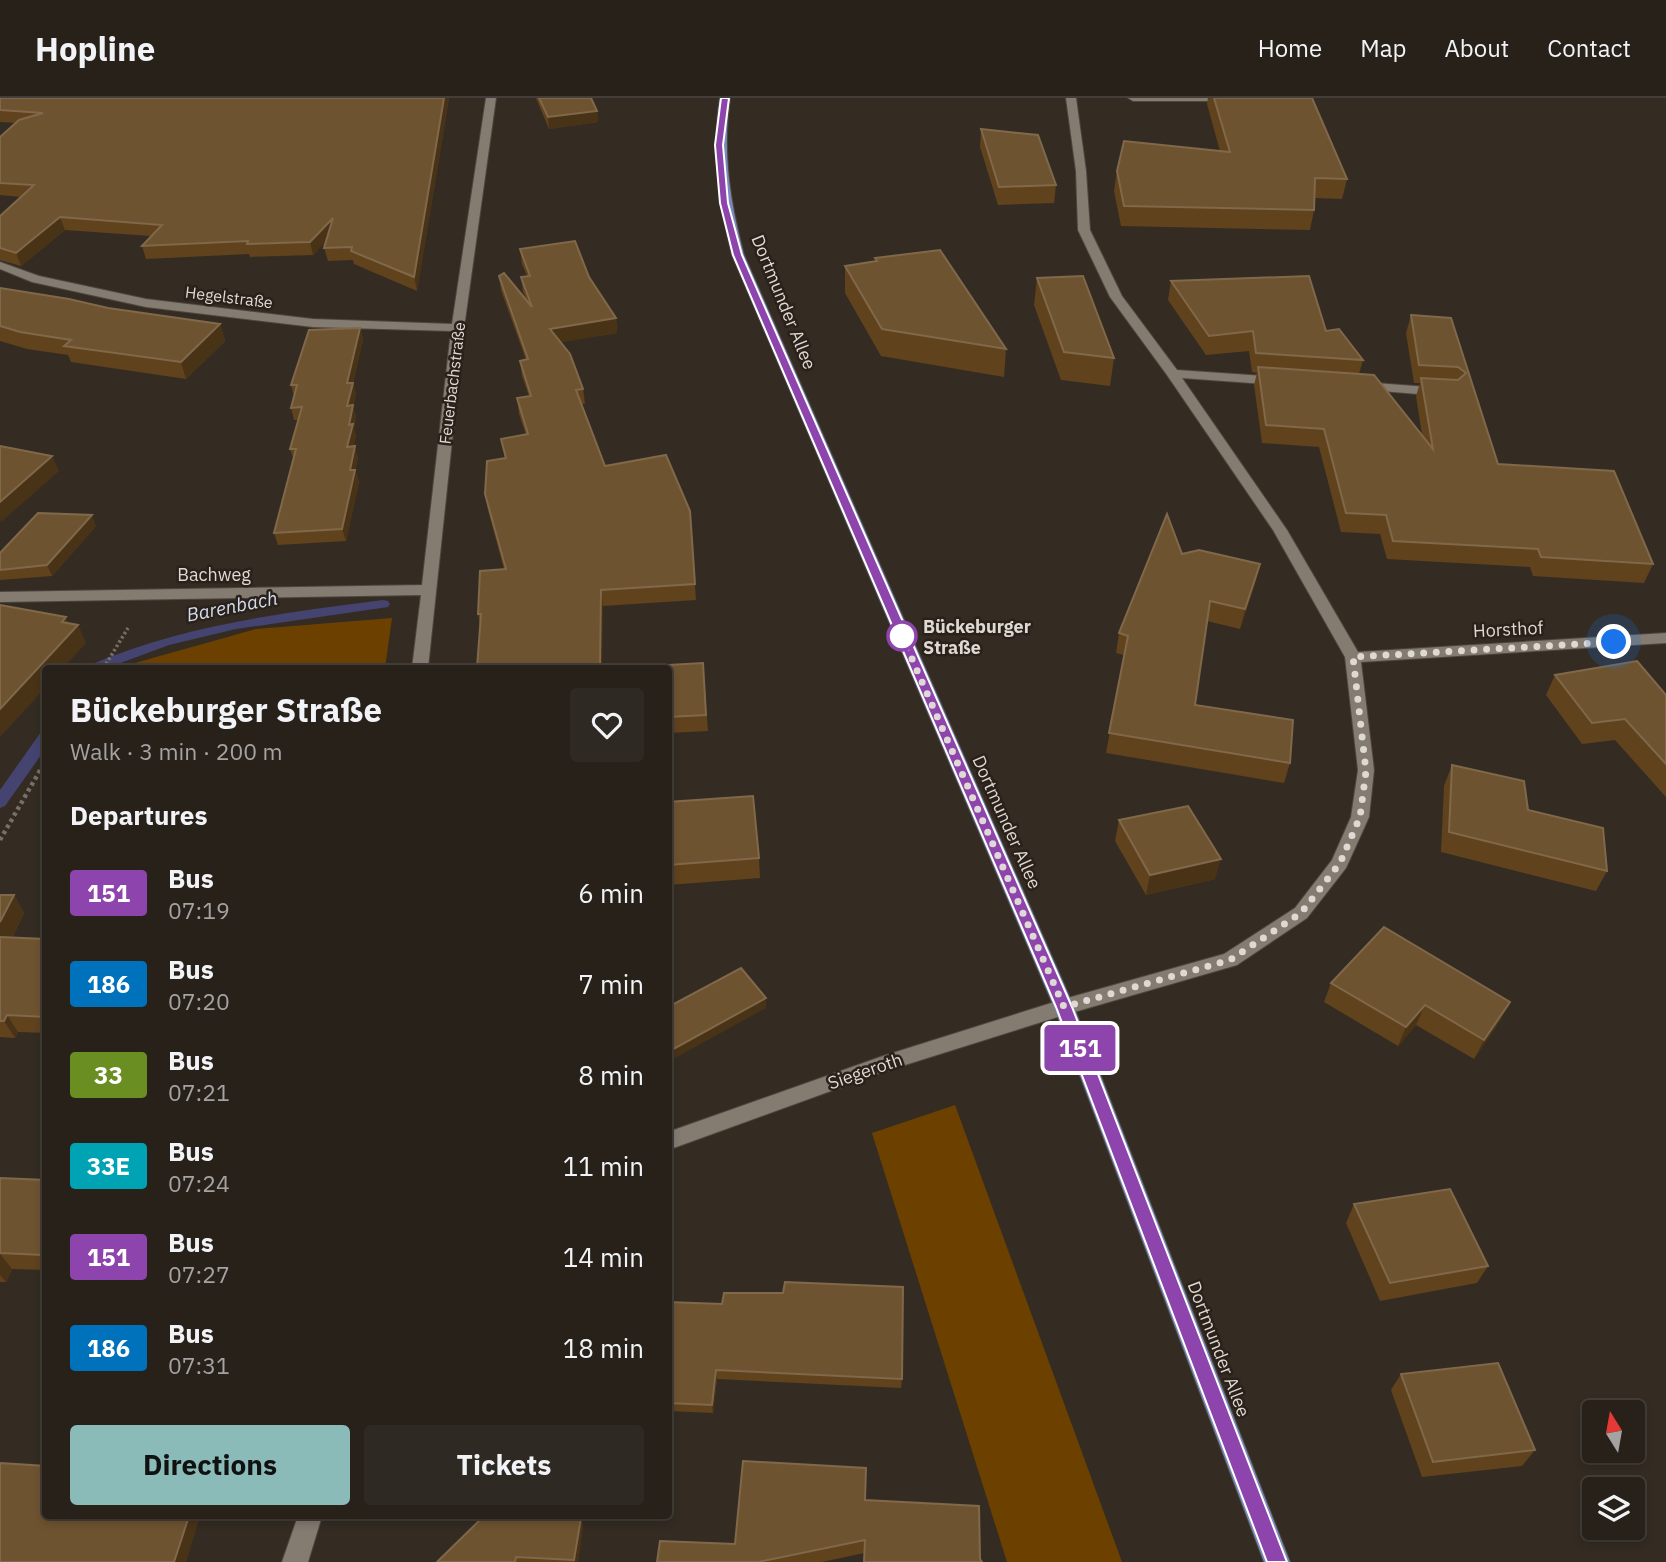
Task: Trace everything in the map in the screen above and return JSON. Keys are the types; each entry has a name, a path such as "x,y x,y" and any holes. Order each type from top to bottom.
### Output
{"main road":[{"name":"Dortmunder Allee","path":"725,98 719,145 724,203 738,255 1064,1007 1277,1562"}],"street":[{"name":"Feuerbachstraße","path":"420,665 458,328 491,98"},
{"path":"1064,1007 1230,960 1301,913 1340,863 1360,817 1366,771 1353,657 1280,530 1173,374 1116,297 1084,230 1081,171 1071,98"},
{"path":"1133,98 1213,98"},
{"name":"Hegelstraße","path":"0,265 36,279 146,303 313,323 458,328"},
{"path":"1173,374 1298,382"},
{"path":"1354,386 1452,393"},
{"name":"Bachweg","path":"0,597 427,590"},
{"name":"Horsthof","path":"1353,657 1666,638"},
{"name":"Siegeroth","path":"672,1140 883,1064 1064,1007"},
{"path":"295,1562 309,1519"}],"path":[{"path":"105,665 116,647"},
{"path":"0,840 42,767"}],"shaded area":[{"path":"392,618 385,665 128,665 256,629"},
{"path":"955,1105 1122,1562 1007,1562 872,1133"}],"building":[{"path":"0,98 444,98 414,277 351,251 352,247 324,248 333,218 310,242 247,244 248,241 142,246 162,225 60,217 16,253 0,248 0,216 34,185 0,183 0,137 19,120 43,113 0,110"},
{"path":"539,98 591,98 597,111 548,117"},
{"path":"1214,98 1312,98 1347,179 1315,178 1314,210 1124,206 1117,171 1124,141 1230,152"},
{"path":"981,129 1038,135 1056,185 999,187"},
{"path":"575,241 589,277 616,318 550,329 570,354 583,389 576,390 605,466 666,455 690,511 695,584 601,590 600,665 477,665 481,614 478,614 480,571 506,569 485,494 487,461 506,458 501,439 528,434 517,398 531,396 520,361 528,359 499,276 504,273 532,307 521,277 530,276 520,249"},
{"path":"940,250 1006,349 882,329 845,266 877,261 875,258"},
{"path":"1083,276 1114,358 1064,352 1037,278"},
{"path":"1309,276 1326,331 1339,329 1363,360 1256,353 1253,331 1209,336 1171,281"},
{"path":"0,288 108,308 220,324 181,362 64,346 71,340 0,326"},
{"path":"1411,315 1451,318 1498,464 1614,471 1653,564 1541,557 1538,549 1393,541 1386,515 1346,513 1324,429 1266,425 1258,367 1374,375 1433,449 1421,378 1458,380 1466,373 1458,367 1419,365"},
{"path":"360,328 347,383 353,383 347,406 353,405 349,425 353,424 347,447 355,446 350,470 355,470 342,529 274,533 296,449 290,449 302,407 291,408 297,385 291,385 309,330"},
{"path":"0,446 52,456 0,502"},
{"path":"38,513 92,515 47,565 0,570 0,553"},
{"path":"1167,514 1182,554 1199,550 1260,564 1245,609 1210,601 1195,705 1293,720 1290,763 1109,733 1128,636 1119,633"},
{"path":"0,605 66,617 62,622 78,625 0,709"},
{"path":"1637,661 1666,695 1666,764 1625,719 1592,723 1555,675"},
{"path":"703,663 706,715 672,717 672,665 667,665"},
{"path":"1452,765 1524,781 1528,810 1603,828 1607,871 1449,832"},
{"path":"753,796 759,858 672,865 672,802"},
{"path":"1188,806 1221,859 1150,875 1119,820"},
{"path":"0,895 14,895 0,922"},
{"path":"1384,927 1510,1002 1484,1040 1425,1005 1406,1027 1331,983"},
{"path":"0,937 42,939 42,1017 7,1015 4,1021 0,1021"},
{"path":"741,968 766,998 672,1050 672,1005"},
{"path":"0,1178 42,1180 42,1255 0,1253"},
{"path":"1450,1189 1488,1266 1390,1283 1354,1204"},
{"path":"785,1282 903,1287 902,1379 716,1370 712,1405 672,1403 672,1302 722,1304 724,1293 783,1293"},
{"path":"1498,1363 1535,1450 1433,1462 1401,1374"},
{"path":"743,1461 866,1468 865,1500 979,1506 982,1562 864,1562 865,1540 758,1562 657,1562 660,1541 735,1544"},
{"path":"0,1463 42,1466 42,1519 188,1519 174,1562 0,1562"},
{"path":"481,1519 581,1519 574,1560 516,1557 515,1562 437,1562"}],"waterway":[{"name":"Barenbach","path":"102,665 165,641 200,632 383,604"},
{"name":"Barenbach","path":"0,802 42,742"}],"bus line":[{"name":"151","path":"725,98 719,145 724,203 738,255 1064,1007 1277,1562"}],"place":[{"name":"Bückeburger Straße","path":"902,636"}],"route":[{"path":"902,636 1064,1007 1230,960 1301,913 1340,863 1360,817 1366,771 1353,657 1614,642"}]}
